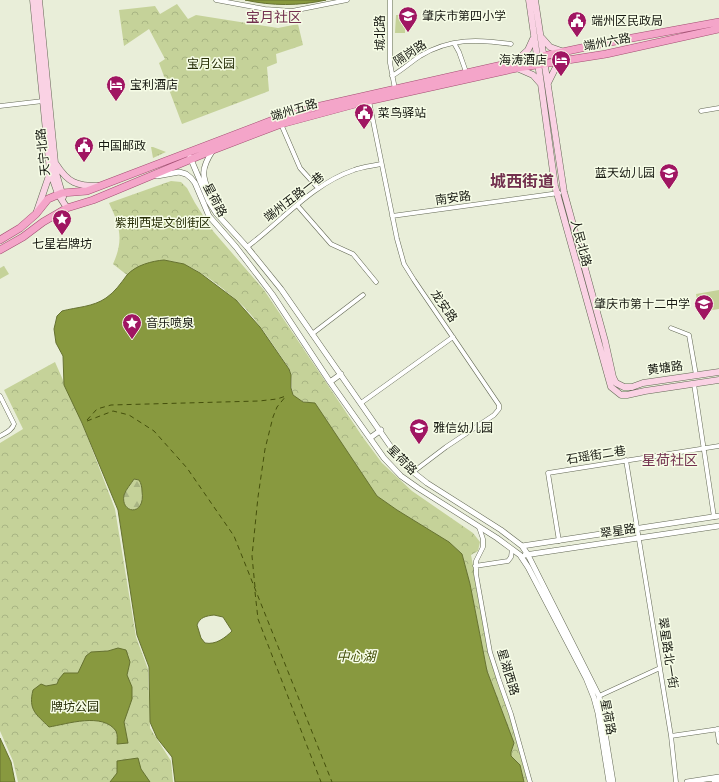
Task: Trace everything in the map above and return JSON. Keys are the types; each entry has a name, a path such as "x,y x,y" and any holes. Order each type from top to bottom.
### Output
{"main road":[{"name":"天宁北路","path":"33,0 50,171 67,208"},
{"name":"天宁北路","path":"39,0 57,178 60,193"},
{"path":"528,0 534,35 541,61"},
{"path":"536,0 541,37 541,61"},
{"name":"端州六路","path":"541,61 565,52 719,22"},
{"name":"端州六路","path":"541,61 562,61 606,54 719,29"},
{"path":"534,35 528,50 516,65 544,82 562,61"},
{"path":"541,37 550,47 565,52"},
{"name":"端州五路","path":"60,193 87,191 103,186 190,156 213,150 282,124 368,96 395,89 541,61"},
{"name":"人民北路","path":"541,61 556,194 611,386 621,395 645,391"},
{"name":"端州五路","path":"0,250 23,237 67,208 93,200 148,177 190,156 278,118 316,104 368,96 516,65"},
{"name":"人民北路","path":"544,82 564,192 605,341 608,361 616,383"},
{"path":"56,163 65,176 75,183 85,186 103,186"},
{"path":"36,214 48,183 50,171"},
{"path":"0,240 20,228 36,214 48,199 60,193"},
{"path":"36,214 44,214 44,222"},
{"name":"黄塘路","path":"616,383 620,386 632,387 644,382 719,372"},
{"name":"黄塘路","path":"645,391 719,380"}],"street":[{"path":"216,0 265,9 292,11 347,0"},
{"name":"城北路","path":"390,0 390,63 395,89"},
{"name":"隔岗路","path":"392,76 434,48 468,40 511,44"},
{"path":"454,43 465,69"},
{"name":"龙安路","path":"368,96 392,216 404,264 496,400 500,409 494,416 446,447 413,472"},
{"path":"0,106 43,101"},
{"path":"701,111 719,108"},
{"path":"282,124 300,168 318,188"},
{"path":"213,150 204,166 203,176 216,213"},
{"name":"星荷路","path":"190,156 209,202 216,213 247,247 281,289 394,450 413,472 444,495 501,530 522,546 528,555 597,697 613,782"},
{"name":"端州五路一巷","path":"247,247 318,188 354,170 381,164"},
{"name":"星荷路","path":"148,177 179,172 186,174 191,178 195,183 209,216 272,294 330,382 384,458 401,476 497,538 520,555 528,567 597,697 598,713 609,782"},
{"name":"南安路","path":"392,216 564,192"},
{"path":"297,206 331,244 353,254 376,282"},
{"path":"312,334 363,295"},
{"path":"672,328 688,335 696,375"},
{"path":"361,403 453,337"},
{"path":"330,382 341,374"},
{"path":"694,384 717,516"},
{"path":"0,396 14,424 10,430 0,436"},
{"path":"370,438 381,430"},
{"name":"石瑶街二巷","path":"559,541 548,473 719,446"},
{"name":"翠星路北一街","path":"626,460 671,736 676,782"},
{"name":"翠星路","path":"522,546 717,516"},
{"name":"翠星路","path":"520,555 538,554 719,526"},
{"path":"479,527 483,539 483,547 475,566 508,561 511,557 512,549"},
{"path":"497,538 501,530"},
{"path":"536,544 538,554"},
{"name":"星湖西路","path":"475,566 490,652 498,680 511,714 530,782"},
{"path":"597,697 660,668"},
{"path":"671,736 718,729 719,742"},
{"path":"687,782 719,777"},
{"path":"714,782 719,781"}],"green space":[{"name":"宝月公园","path":"177,4 188,19 196,15 278,28 298,24 303,45 276,54 277,63 267,67 269,91 182,124 159,63 165,59 149,29 124,46 119,10 155,6 160,14"},
{"path":"396,15 405,15 405,33 395,33"},
{"path":"151,147 153,147 166,152 153,158"},
{"name":"紫荆西堤文创街区","path":"171,181 181,182 187,188 213,231 264,290 362,436 382,463 412,491 473,533 480,542 478,551 471,555 492,663 521,749 528,782 524,782 520,765 511,756 514,743 487,671 470,584 462,554 449,542 377,496 315,403 298,400 294,397 289,368 256,321 244,307 218,285 196,270 181,263 164,261 151,263 136,268 127,275 113,264 119,248 119,233 116,219 109,203"},
{"path":"4,266 9,274 0,279 0,268"},
{"path":"719,290 719,309 699,312 696,294"},
{"name":"牌坊公园","path":"55,362 82,423 115,509 136,637 148,669 150,728 171,761 173,782 18,782 13,761 0,731 0,443 23,429 4,390"},
{"path":"134,479 139,480 140,482 142,488 142,499 137,509 133,510 126,506 124,495"}],"water":[{"path":"245,0 326,0 286,4"},
{"name":"中心湖","path":"164,260 184,264 200,273 236,300 260,327 289,369 293,395 303,402 315,403 377,496 449,542 462,554 470,584 487,671 514,743 511,756 520,765 524,782 175,782 172,757 157,738 150,722 149,667 137,635 118,510 82,423 64,385 63,356 56,343 54,329 57,316 62,311 101,301 112,293 127,275 135,269 144,264","holes":["134,479 139,480 140,482 142,488 142,499 137,509 133,510 126,506 124,495","214,615 223,617 232,631 217,642 205,643 201,638 197,625 204,617"]},
{"path":"118,648 126,650 130,662 127,675 132,687 132,699 124,722 128,743 117,744 116,731 110,725 103,722 84,721 49,727 37,715 32,707 33,690 41,684 46,686 57,684 64,673 78,673 86,656 91,652 108,651"},
{"path":"0,738 11,762 15,782 0,782"},
{"path":"138,758 141,769 150,782 110,782 117,773 117,761"}],"ferry route":[{"path":"87,420 97,409 111,405 259,401 277,399 286,396"},
{"path":"255,587 252,556 265,449 273,417 277,407 286,396"},
{"path":"87,421 113,411 129,415 154,431 187,468 234,536 332,782"},
{"path":"255,592 258,619 321,782"}],"place":[{"name":"肇庆市第四小学","path":"408,33"},
{"name":"端州区民政局","path":"577,38"},
{"name":"海涛酒店","path":"561,77"},
{"name":"宝利酒店","path":"116,102"},
{"name":"菜鸟驿站","path":"364,130"},
{"name":"中国邮政","path":"84,163"},
{"name":"蓝天幼儿园","path":"669,190"},
{"name":"七星岩牌坊","path":"62,236"},
{"name":"肇庆市第十二中学","path":"704,321"},
{"name":"音乐喷泉","path":"132,340"},
{"name":"雅信幼儿园","path":"419,445"}],"district":[{"name":"宝月社区","path":"274,17"},
{"name":"城西街道","path":"522,181"},
{"name":"星荷社区","path":"670,460"}]}
